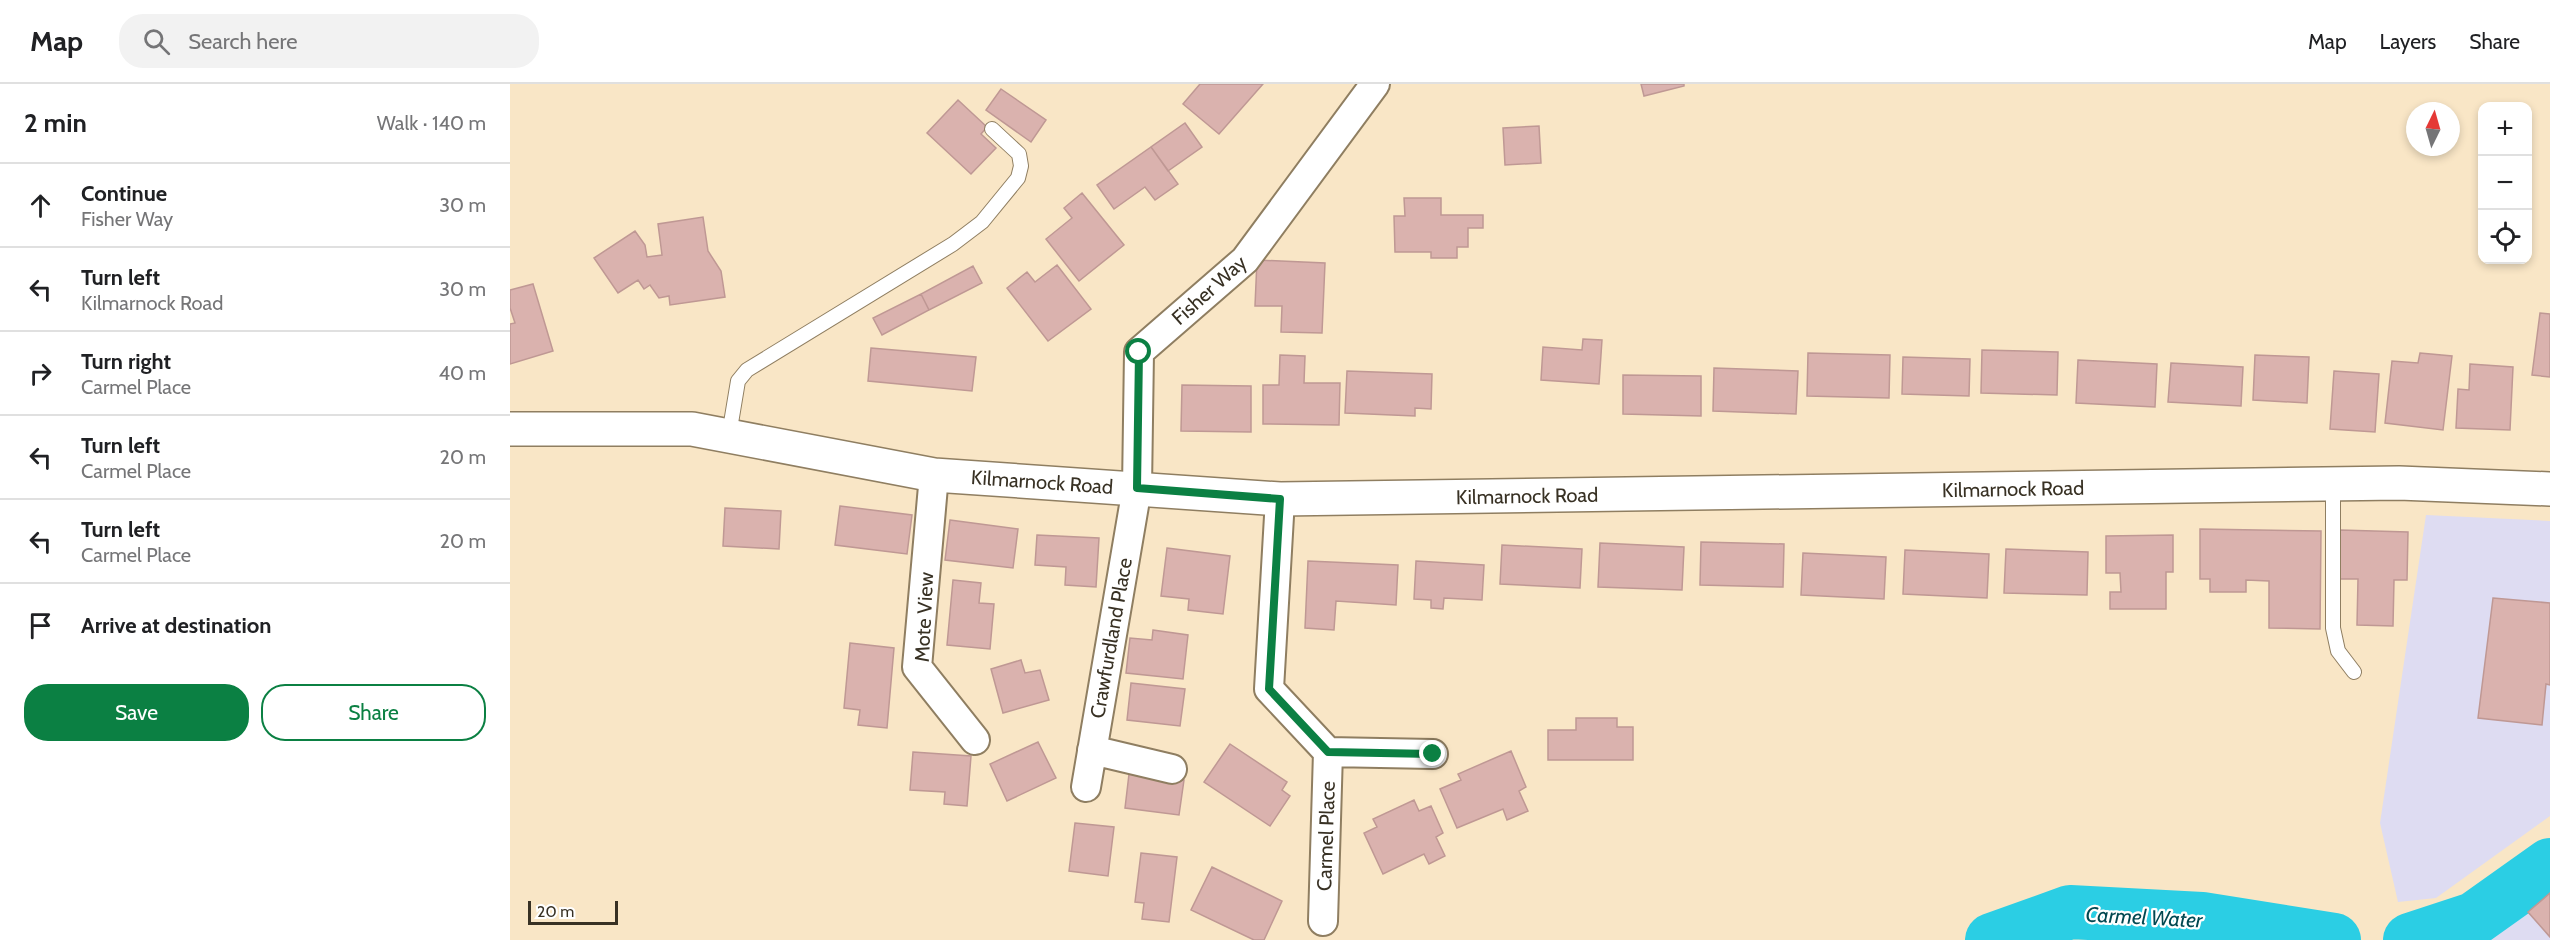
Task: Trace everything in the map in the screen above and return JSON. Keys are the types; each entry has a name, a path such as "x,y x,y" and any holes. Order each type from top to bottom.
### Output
{"main road":[{"name":"Kilmarnock Road","path":"510,429 692,429 934,475 1280,499 2399,483 2550,489"}],"street":[{"name":"Fisher Way","path":"1137,488 1139,352 1245,260 1375,84"},
{"name":"Mote View","path":"934,475 917,667 975,740"},
{"name":"Crawfurdland Place","path":"1086,787 1137,488"},
{"name":"Carmel Place","path":"1280,499 1269,689 1328,752 1323,921"},
{"path":"1092,750 1172,770"},
{"name":"Carmel Place","path":"1328,752 1433,754"}],"lane":[{"path":"729,435 738,381 747,370 953,244 993,211 1018,178 1021,166 1019,154 992,129"},
{"path":"2333,485 2333,628 2338,651 2354,672"}],"shaded area":[{"path":"2426,515 2550,521 2550,816 2436,898 2398,902 2380,823"},
{"path":"2550,879 2550,940 2441,940"},
{"path":"2102,925 2175,940 2095,940"}],"building":[{"path":"1200,84 1263,84 1219,134 1183,104"},
{"path":"1641,84 1684,84 1684,86 1644,96"},
{"path":"1001,89 1046,120 1031,142 986,110"},
{"path":"958,100 987,127 981,134 996,148 971,174 927,133"},
{"path":"1185,123 1202,147 1168,171 1151,147"},
{"path":"1539,126 1541,163 1505,165 1503,128"},
{"path":"1151,147 1178,184 1155,200 1145,187 1114,209 1097,185"},
{"path":"1082,193 1124,245 1079,281 1046,239 1072,218 1064,208"},
{"path":"1404,198 1441,198 1441,215 1483,215 1483,228 1468,228 1468,247 1457,247 1457,258 1431,258 1431,252 1395,252 1394,216 1405,216"},
{"path":"703,217 708,251 721,271 725,297 670,305 669,296 659,298 650,285 644,289 638,280 618,293 594,258 635,231 645,245 647,257 662,255 658,224"},
{"path":"1257,260 1325,263 1322,333 1281,332 1282,306 1255,306"},
{"path":"1057,265 1091,309 1048,341 1007,288 1027,272 1035,282"},
{"path":"973,266 982,283 929,310 921,294"},
{"path":"533,284 553,351 510,364 510,324 515,323 510,308 510,290"},
{"path":"921,294 929,310 882,335 873,318"},
{"path":"2540,313 2550,314 2550,377 2532,375"},
{"path":"1583,339 1602,340 1599,384 1541,380 1543,347 1582,350"},
{"path":"871,348 976,357 972,391 868,381"},
{"path":"1982,350 2058,352 2057,395 1981,393"},
{"path":"1808,353 1890,355 1889,398 1807,396"},
{"path":"2420,353 2452,356 2443,430 2385,423 2392,361 2418,363"},
{"path":"1280,355 1305,356 1304,383 1340,383 1339,425 1263,424 1263,385 1279,385"},
{"path":"2255,355 2309,357 2307,403 2253,400"},
{"path":"1903,357 1970,359 1969,396 1902,394"},
{"path":"2078,360 2157,364 2155,407 2076,403"},
{"path":"2171,363 2243,367 2241,406 2168,402"},
{"path":"2470,364 2513,367 2510,430 2456,428 2458,389 2469,390"},
{"path":"1714,368 1798,371 1796,414 1713,411"},
{"path":"1347,371 1432,374 1431,409 1415,408 1415,416 1345,413"},
{"path":"2334,371 2379,374 2375,432 2330,429"},
{"path":"1623,375 1701,376 1701,416 1623,414"},
{"path":"1182,385 1251,386 1251,432 1181,431"},
{"path":"840,506 912,515 907,554 835,545"},
{"path":"725,508 781,511 779,549 723,546"},
{"path":"950,520 1018,529 1013,568 945,560"},
{"path":"2200,529 2321,531 2320,629 2269,628 2269,581 2246,580 2246,592 2210,592 2210,579 2200,579"},
{"path":"2340,530 2408,532 2407,580 2394,580 2393,626 2357,625 2358,579 2339,579"},
{"path":"1037,535 1099,538 1096,587 1065,585 1066,567 1035,565"},
{"path":"2173,535 2173,572 2166,572 2166,609 2110,609 2110,592 2121,592 2120,573 2106,573 2106,536"},
{"path":"1701,542 1784,544 1783,587 1700,585"},
{"path":"1600,543 1684,547 1682,590 1598,587"},
{"path":"1502,545 1582,549 1580,588 1500,584"},
{"path":"1167,548 1230,556 1223,614 1188,610 1189,599 1161,596"},
{"path":"2006,549 2088,552 2087,595 2004,593"},
{"path":"1905,550 1989,554 1987,598 1903,594"},
{"path":"1803,553 1886,557 1884,599 1801,595"},
{"path":"1308,561 1398,565 1396,605 1336,601 1334,630 1305,628"},
{"path":"1416,561 1484,565 1482,600 1444,598 1443,609 1431,608 1431,600 1414,599"},
{"path":"953,580 981,583 979,603 994,604 990,649 947,645"},
{"path":"2493,598 2550,603 2550,685 2546,684 2542,725 2478,718"},
{"path":"1153,630 1188,635 1183,679 1126,673 1130,638 1152,640"},
{"path":"850,643 894,648 887,728 858,725 860,710 844,708"},
{"path":"1021,660 1025,673 1040,670 1049,700 1003,713 991,669"},
{"path":"1131,683 1185,689 1180,726 1127,720"},
{"path":"1576,718 1617,718 1617,727 1633,727 1633,760 1548,760 1548,730 1576,730"},
{"path":"1038,742 1056,778 1007,801 990,764"},
{"path":"1230,744 1287,782 1282,790 1290,796 1270,826 1204,782"},
{"path":"1511,751 1526,787 1519,791 1528,811 1507,820 1503,809 1457,828 1440,789 1461,780 1458,774"},
{"path":"913,752 971,756 967,806 944,804 945,792 910,790"},
{"path":"1129,774 1184,780 1179,815 1125,808"},
{"path":"1414,800 1419,811 1431,806 1443,833 1436,837 1445,856 1429,864 1424,854 1383,874 1364,833 1377,827 1373,819"},
{"path":"1075,823 1114,827 1108,876 1069,871"},
{"path":"1141,853 1177,857 1169,922 1142,919 1144,903 1135,902"},
{"path":"1212,867 1282,901 1264,940 1254,940 1191,910"},
{"path":"2550,893 2550,937 2528,912"}],"waterway":[{"name":"Carmel Water","path":"2410,940 2474,919 2550,865"},
{"name":"Carmel Water","path":"1992,940 2070,912 2202,919 2334,940"}],"route":[{"path":"1139,352 1137,488 1280,499 1269,689 1328,752 1433,754"}]}
